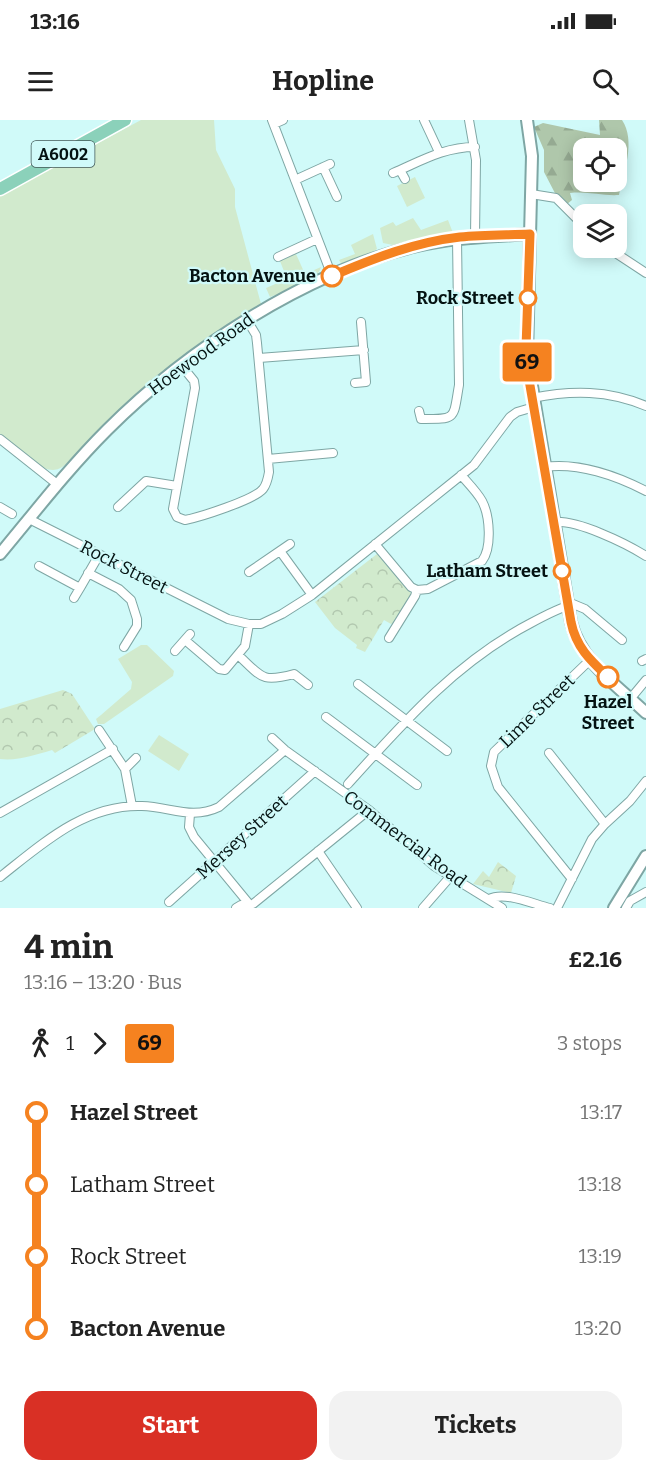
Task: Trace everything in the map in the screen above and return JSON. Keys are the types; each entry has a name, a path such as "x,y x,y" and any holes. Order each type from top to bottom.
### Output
{"main road":[{"name":"A6002","path":"0,189 125,120"}],"street":[{"path":"283,120 273,122 332,276"},
{"path":"424,120 439,152"},
{"path":"469,120 475,147 475,236"},
{"path":"527,120 531,142 531,194 526,348 533,402 573,634 590,660 646,713"},
{"path":"405,179 397,172 439,152 475,147"},
{"path":"295,180 326,165 337,186 337,197"},
{"path":"531,194 556,198 573,215"},
{"name":"Hoewood Road","path":"0,554 57,484 135,403 181,365 247,320 285,298 332,276 395,252 457,238 530,234"},
{"path":"419,411 421,418 448,419 453,416 455,409 459,385 457,238"},
{"path":"281,244 282,255 317,239"},
{"path":"623,258 646,273"},
{"path":"181,365 194,381 195,388 173,509 175,515 185,520 250,498 262,490 267,483 269,472 259,358 256,335 247,320"},
{"path":"355,383 366,382 361,322"},
{"path":"259,358 364,350"},
{"path":"175,651 188,637 219,669 225,670 245,646 249,624 261,624 271,620 312,595 474,465 510,417 533,402 562,392 593,392 622,397 646,406"},
{"path":"0,439 57,484"},
{"path":"268,459 329,451"},
{"path":"544,467 558,466 598,472 626,481 646,491"},
{"path":"375,544 411,587 417,590 428,589 477,565 487,553 485,509 480,498 461,475"},
{"path":"118,507 146,481 177,486"},
{"path":"8,500 1,508 12,514"},
{"name":"Rock Street","path":"29,519 188,600 228,619 249,624"},
{"path":"554,522 565,522 587,529 646,556"},
{"path":"249,572 290,544"},
{"path":"280,551 312,595"},
{"path":"74,598 99,555"},
{"path":"39,566 49,566 80,588"},
{"path":"88,573 119,589 131,600 137,626 124,647"},
{"path":"389,638 416,596 417,590"},
{"path":"348,784 428,697 475,657 521,628 573,604 585,609 622,640"},
{"path":"608,641 610,630"},
{"path":"238,655 267,679 294,674 308,685"},
{"name":"Lime Street","path":"572,879 498,787 492,766 494,752 590,660"},
{"path":"631,698 646,680"},
{"path":"358,684 447,751"},
{"path":"326,717 417,785"},
{"path":"99,730 125,769 132,806"},
{"name":"Commercial Road","path":"272,738 285,750 369,810 450,877 489,899 497,896 507,897 550,908"},
{"path":"0,813 112,749"},
{"path":"0,877 70,825 100,812 132,806 160,808 190,814 203,813 219,807 285,750"},
{"path":"549,753 605,824"},
{"path":"125,769 136,758"},
{"name":"Mersey Street","path":"169,902 315,771"},
{"path":"557,908 592,839 630,801 646,781"},
{"path":"236,908 250,905 369,810"},
{"path":"190,814 189,827 194,837 250,905"},
{"path":"318,851 357,908"},
{"path":"614,908 645,859"},
{"path":"423,908 450,877"},
{"path":"626,908 630,901 646,892"},
{"path":"489,899 502,908"}],"green space":[{"path":"141,120 214,120 216,150 235,189 235,207 261,304 207,338 182,357 134,397 63,466 55,470 43,468 0,435 0,196"},
{"path":"599,120 622,120 628,137 627,161 627,138 573,138 573,192 620,192 619,195 570,193 572,200 566,205 557,197 544,172 544,150 534,127 543,123 600,135"},
{"path":"415,177 425,198 407,207 397,186"},
{"path":"413,218 421,230 448,220 453,233 393,245 383,243 380,228 393,222 396,226"},
{"path":"373,234 377,249 342,265 339,260 355,254 351,245"},
{"path":"296,254 305,274 321,267 318,273 307,283 270,297 266,288 287,279 280,261"},
{"path":"377,554 410,590 411,594 396,622 391,624 384,620 365,652 356,648 357,645 335,628 315,602"},
{"path":"141,645 147,645 174,671 173,676 104,724 98,724 96,719 131,689 132,682 118,659"},
{"path":"63,690 72,694 95,729 55,753 52,750 33,756 0,759 0,709"},
{"path":"159,735 189,754 179,771 148,751"},
{"path":"498,862 516,876 511,893 473,884 483,871 489,877"}],"bus line":[{"name":"69","path":"332,276 373,259 416,246 475,236 530,234 526,348 528,374 573,634 582,651 608,677"}],"place":[{"name":"Bacton Avenue","path":"332,276"},
{"name":"Rock Street","path":"528,298"},
{"name":"Latham Street","path":"562,571"},
{"name":"Hazel Street","path":"608,677"}]}
